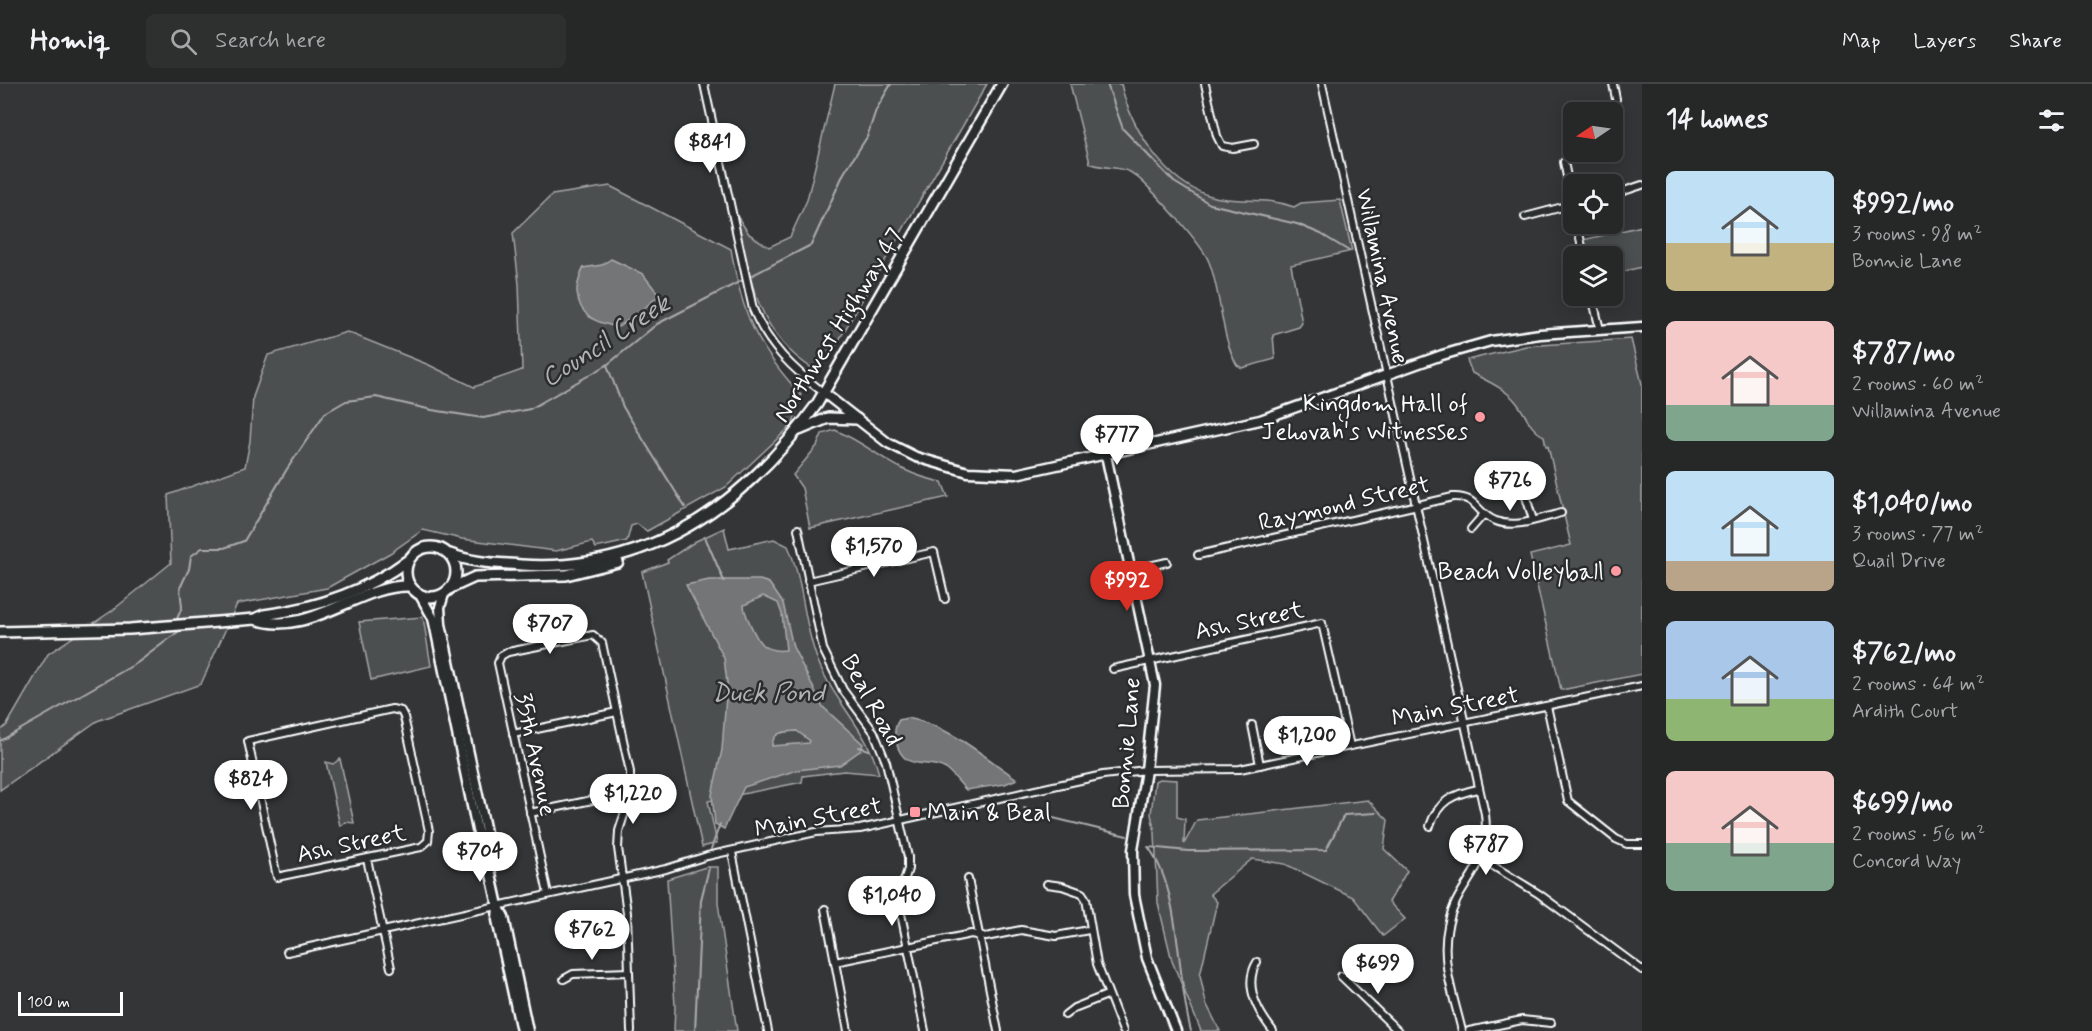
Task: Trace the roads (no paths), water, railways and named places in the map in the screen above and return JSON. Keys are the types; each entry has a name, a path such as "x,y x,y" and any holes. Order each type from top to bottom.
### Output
{"main road":[{"name":"Northwest Highway 47","path":"450,554 470,562 537,566 588,563 624,556 677,532 721,504 762,469 797,432 824,393 1002,84"},
{"path":"797,432 828,418 856,419"},
{"path":"0,632 130,629 255,619 264,615 323,604 344,596 393,572 420,549 427,546 435,546 450,554 457,567 455,582 447,591 436,597 420,595 410,586 406,573 408,560"},
{"name":"Northwest Highway 47","path":"447,591 475,577 566,574 618,562 624,556"},
{"path":"255,619 264,622 292,620 339,608 383,588 410,586"}],"street":[{"path":"704,84 747,291 759,325 792,368 856,419 903,451 935,464 968,472 1026,473 1260,420 1491,341 1534,334 1642,327"},
{"path":"1205,84 1217,136 1222,146 1233,148 1254,144"},
{"name":"Willamina Avenue","path":"1322,84 1486,828 1482,859 1454,906 1445,944 1446,960 1462,1031"},
{"path":"1613,84 1616,99"},
{"path":"1564,162 1566,174"},
{"path":"1623,191 1642,185"},
{"path":"1525,217 1563,208"},
{"path":"1594,306 1600,330"},
{"name":"Bonnie Lane","path":"1106,455 1151,660 1154,696 1146,770 1133,850 1134,895 1147,958 1176,1031"},
{"path":"1516,464 1533,520"},
{"name":"Raymond Street","path":"1198,555 1462,496 1476,503 1484,514 1503,524 1561,513"},
{"path":"1471,529 1484,514"},
{"name":"Beal Road","path":"798,529 823,648 843,690 874,732 886,762 909,864 898,899 925,1031"},
{"path":"808,581 934,552 945,599"},
{"path":"1131,570 1167,562"},
{"path":"447,591 440,607 441,624 489,846 487,856"},
{"path":"420,595 433,618 477,830 487,856 498,906 504,918 528,1031"},
{"name":"Ash Street","path":"1113,669 1322,623 1350,746"},
{"name":"35th Avenue","path":"548,894 498,667 500,658 506,653 519,650 587,635 597,636 602,645 617,712"},
{"name":"Main Street","path":"287,952 622,878 816,832 861,829 1103,776 1146,770 1228,770 1260,765 1642,686"},
{"path":"1547,706 1568,801 1616,839 1627,844 1642,844"},
{"name":"Ash Street","path":"392,709 401,711 429,839 421,847 367,858 277,877 248,741 392,709"},
{"path":"513,734 617,712 630,771 628,805 618,834 627,913 631,1031"},
{"path":"1252,725 1260,765"},
{"path":"1430,826 1435,812 1445,800 1479,789"},
{"path":"530,813 597,799 628,805"},
{"path":"732,852 768,1031"},
{"path":"367,858 391,968"},
{"path":"1482,859 1539,894 1642,970"},
{"path":"968,879 998,1031"},
{"path":"1047,884 1082,893 1086,899 1089,930 1107,995 1123,1031"},
{"path":"498,906 496,920 521,1031"},
{"path":"825,909 848,1031"},
{"path":"835,962 971,934 979,936 1021,930 1056,936 1089,930"},
{"path":"1257,962 1251,974 1250,985 1273,1031"},
{"path":"564,979 573,974 629,972"},
{"path":"1341,976 1398,1031"},
{"path":"1065,1015 1074,1008 1107,995"},
{"path":"1469,1031 1522,1020 1551,1023"}],"water":[{"path":"611,259 643,274 659,295 638,314 618,327 596,321 585,313 578,301 577,292 583,268 602,265"},
{"name":"Duck Pond","path":"709,580 760,580 769,583 783,603 793,647 823,707 863,744 861,750 840,765 797,770 744,787 724,829 715,824 712,795 722,750 727,683 724,658 686,585","holes":["763,596 778,603 782,614 786,650 765,647 757,638 748,619 744,605","797,731 810,741 809,743 772,746 774,737 777,735"]},
{"path":"907,718 951,734 1017,779 1005,784 966,790 946,769 905,758 896,742 895,728 899,720"}],"waterway":[{"name":"Council Creek","path":"177,619 182,607 180,588 189,569 191,556 202,548 224,548 244,541 287,469 325,413 346,401 376,397 432,410 483,418 530,409 607,365 657,324 811,245 844,173 867,137 876,110 891,84"},
{"path":"1107,84 1123,129 1174,182 1210,204 1297,224 1321,234 1349,251"},
{"path":"607,365 623,407 685,507"},
{"path":"705,537 724,581"},
{"name":"Council Creek","path":"0,741 137,663 178,632"},
{"path":"859,747 869,750"},
{"path":"1024,808 1045,816 1127,836"},
{"path":"1148,847 1188,851 1326,850 1344,815 1376,813"},
{"path":"711,849 720,824"},
{"path":"1149,848 1160,867 1173,911 1191,1031"},
{"path":"695,1031 701,900 709,868"}],"place":[{"name":"Kingdom Hall of Jehovah's Witnesses","path":"1480,417"},
{"name":"Beach Volleyball","path":"1616,571"},
{"name":"Main & Beal","path":"915,812"}]}
